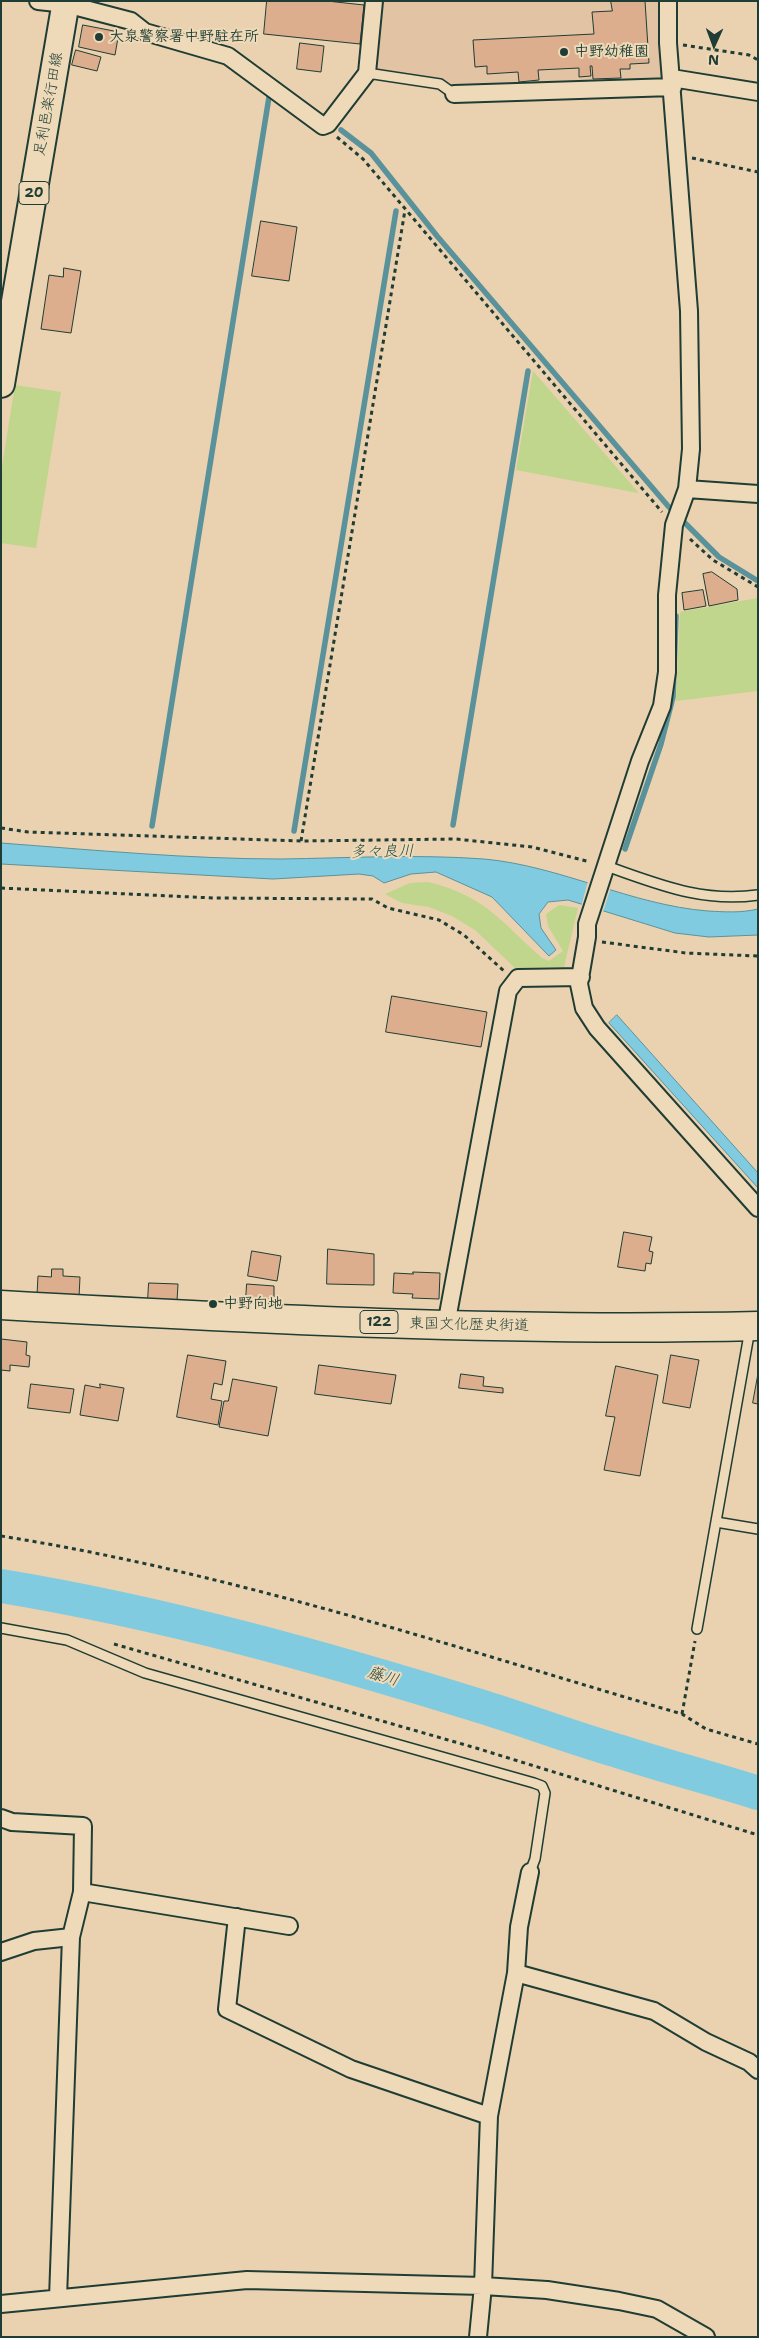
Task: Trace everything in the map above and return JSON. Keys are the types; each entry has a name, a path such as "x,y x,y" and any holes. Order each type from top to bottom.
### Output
{"highway":[{"name":"東国文化歴史街道","path":"1,1304 142,1313 446,1325 754,1326"}],"main road":[{"name":"足利邑楽行田線","path":"1,384 66,2"}],"street":[{"path":"38,1 66,2 131,21 145,32 228,56 323,126 328,124 367,73 374,1"},
{"path":"668,1 668,43 689,311 691,449 687,489 674,525 667,594 667,672 662,706 640,761 604,869 587,931 579,984 584,1008 597,1028 758,1208"},
{"path":"454,94 672,83 758,92"},
{"path":"687,489 758,494"},
{"path":"446,1325 508,990 518,978 581,977"},
{"path":"1,1818 12,1822 84,1826 82,1892 72,1937 58,2298"},
{"path":"478,2337 483,2286 489,2116 516,1973 519,1927 530,1872"},
{"path":"82,1892 289,1926"},
{"path":"237,1917 227,2010 351,2069 489,2116"},
{"path":"1,1952 34,1941 72,1937"},
{"path":"516,1973 654,2011 706,2042 749,2062 758,2070"},
{"path":"1,2304 247,2280 483,2286 547,2290 657,2309 706,2337"}],"lane":[{"path":"367,73 440,84 454,94"},
{"path":"604,869 682,892 719,898 758,895"},
{"path":"697,1629 754,1326"},
{"path":"716,1522 758,1529"},
{"path":"1,1628 67,1640 145,1673 542,1786 545,1793 535,1859 530,1872"}],"path":[{"path":"668,43 749,55 758,60"},
{"path":"323,126 363,159 674,525 714,560 758,587"},
{"path":"678,155 758,172"},
{"path":"301,841 405,210"},
{"path":"1,828 47,833 301,841 472,840 532,848 604,869"},
{"path":"1,888 212,898 372,899 388,908 439,920 464,935 494,964 518,978"},
{"path":"587,931 603,943 686,953 758,956"},
{"path":"1,1536 161,1565 274,1594 682,1714 706,1729 758,1744"},
{"path":"682,1714 697,1629"},
{"path":"113,1644 476,1748 758,1835"}],"shaded area":[{"path":"380,1 659,1 659,40 664,83 456,89 443,79 373,68"}],"green space":[{"path":"533,371 638,492 638,493 516,470"},
{"path":"15,385 61,392 36,548 1,543 1,473"},
{"path":"758,598 758,691 676,701 680,612"},
{"path":"428,882 465,895 479,903 542,958 549,961 563,951 548,926 546,914 559,905 578,908 564,967 515,968 475,930 452,916 429,907 402,903 385,894 410,883"}],"water":[{"path":"1,843 141,854 211,857 484,859 541,869 624,894 679,907 727,912 758,909 758,935 709,937 675,933 568,900 548,902 539,914 541,928 556,950 549,956 492,897 436,872 411,874 384,883 373,876 359,874 273,879 1,864"},
{"path":"617,1015 758,1173 758,1188 609,1023"}],"pier":[{"path":"588,881 611,887 602,915 581,907"}],"building":[{"path":"267,1 327,1 364,5 360,44 264,34"},
{"path":"611,1 645,1 649,63 630,64 630,69 620,69 621,78 593,79 592,66 590,66 591,76 579,77 579,68 538,70 539,80 519,82 518,72 487,74 487,66 475,67 473,40 594,34 592,12 612,11"},
{"path":"83,25 119,32 115,55 79,47"},
{"path":"300,43 324,46 321,72 297,69"},
{"path":"76,50 101,57 97,71 72,65"},
{"path":"261,221 297,227 289,281 252,276"},
{"path":"64,268 81,271 71,333 41,329 49,275 63,277"},
{"path":"712,572 737,589 738,600 709,606 703,574"},
{"path":"703,590 706,606 684,610 682,593"},
{"path":"392,996 487,1012 481,1047 386,1032"},
{"path":"624,1232 652,1237 649,1251 653,1252 651,1264 646,1263 645,1271 618,1267"},
{"path":"328,1249 374,1254 374,1285 327,1284"},
{"path":"252,1251 281,1256 277,1281 248,1276"},
{"path":"52,1269 63,1269 63,1276 80,1277 79,1297 37,1295 38,1276 51,1277"},
{"path":"413,1272 440,1273 439,1299 412,1298 413,1294 393,1293 394,1273 413,1274"},
{"path":"149,1283 178,1284 177,1301 148,1300"},
{"path":"247,1284 274,1286 274,1301 246,1300"},
{"path":"1,1339 27,1342 26,1355 30,1356 29,1367 10,1365 10,1371 1,1370"},
{"path":"188,1355 226,1361 222,1385 214,1383 211,1399 222,1401 218,1425 177,1417"},
{"path":"671,1355 699,1360 690,1408 663,1403"},
{"path":"319,1365 396,1375 391,1404 315,1394"},
{"path":"616,1366 658,1375 640,1476 604,1470 615,1417 606,1416"},
{"path":"461,1374 484,1377 483,1386 503,1388 503,1393 459,1388"},
{"path":"758,1374 758,1404 753,1403"},
{"path":"233,1379 277,1387 268,1436 219,1427 224,1401 228,1401"},
{"path":"31,1384 74,1389 70,1413 28,1408"},
{"path":"100,1384 124,1388 118,1421 80,1415 85,1385 100,1388"}],"waterway":[{"path":"152,826 269,97"},
{"path":"341,130 371,153 437,236 668,506 719,557 758,581"},
{"path":"294,831 396,211"},
{"path":"453,825 528,371"},
{"path":"625,849 661,744 673,697 676,616"},
{"name":"藤川","path":"1,1586 123,1609 304,1654 500,1712 601,1746 758,1793"}],"place":[{"name":"大泉警察署中野駐在所","path":"99,37"},
{"name":"中野幼稚園","path":"564,52"},
{"name":"中野向地","path":"213,1304"}],"water label":[{"name":"多々良川","path":"382,852"}]}
